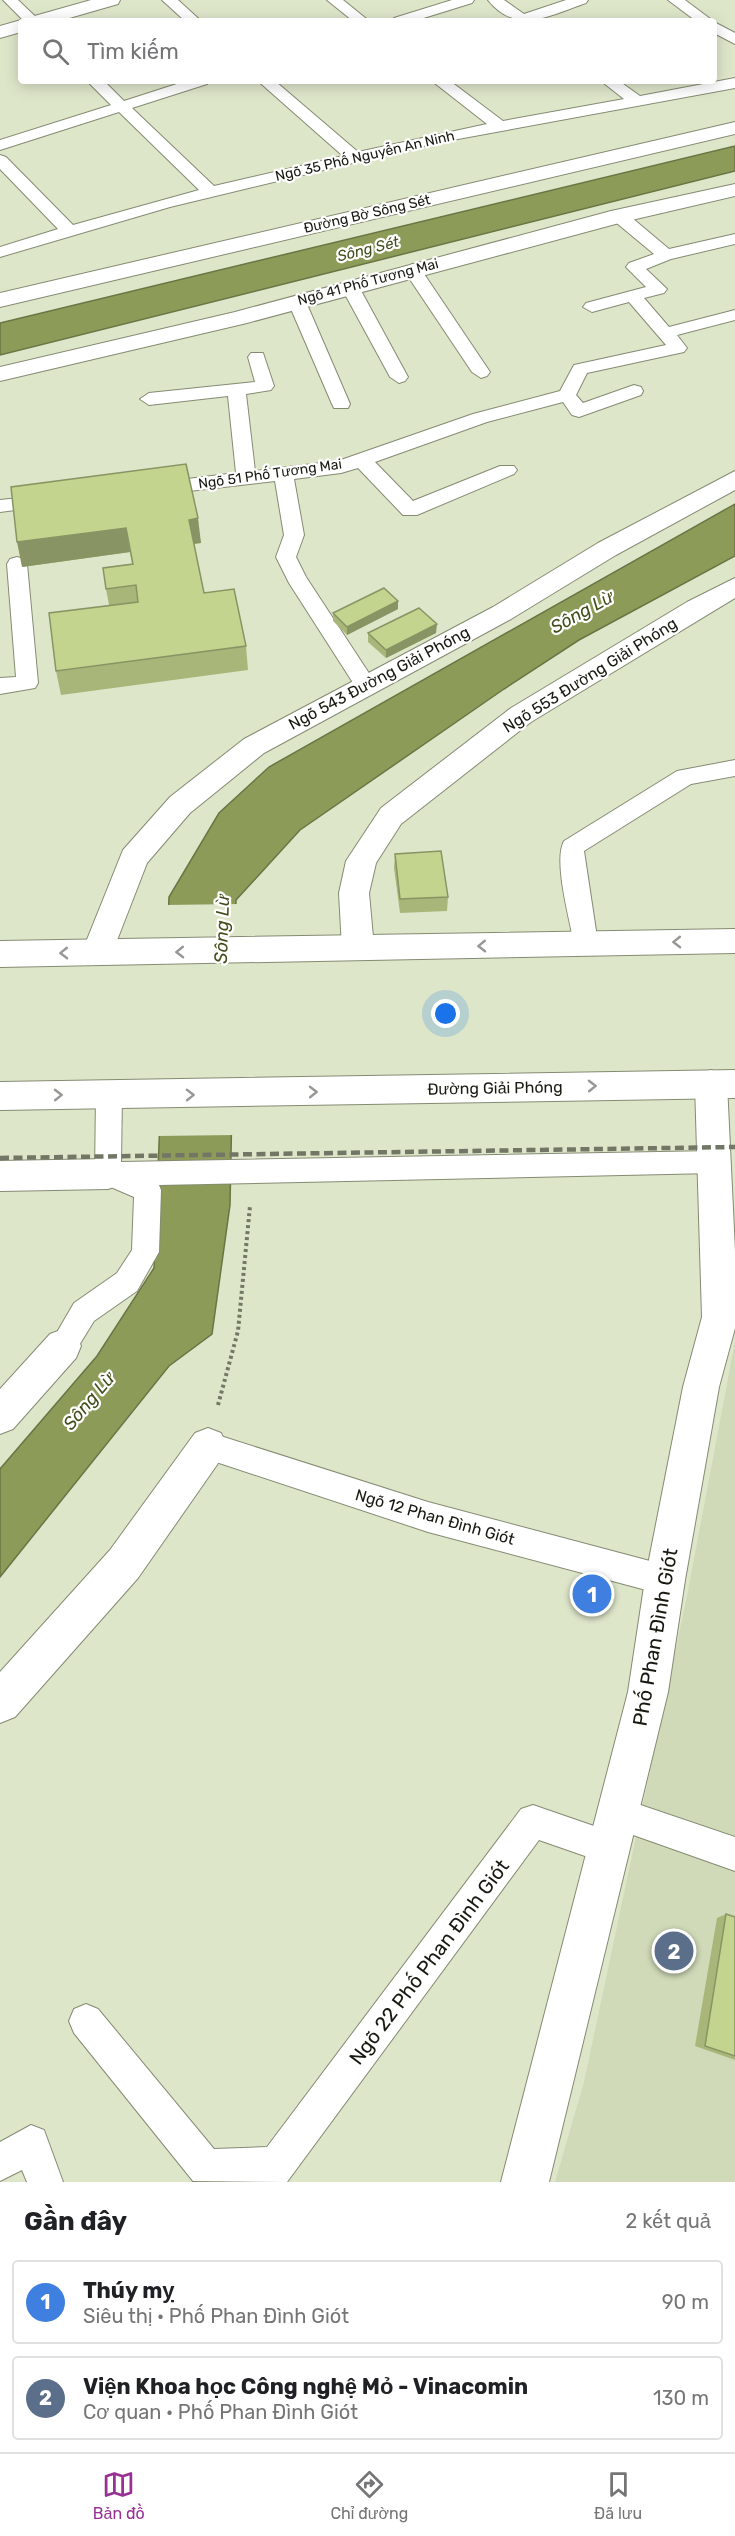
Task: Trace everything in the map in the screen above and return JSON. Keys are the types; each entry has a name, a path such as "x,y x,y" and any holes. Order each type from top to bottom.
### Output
{"street":[{"path":"48,18 111,0"},
{"path":"0,32 18,27"},
{"name":"Đường Bờ Sông Sét","path":"0,300 735,128"},
{"name":"Ngõ 41 Phố Tương Mai","path":"0,374 297,302 412,269 619,216 735,190"},
{"name":"Ngõ 543 Đường Giải Phóng","path":"98,952 134,858 180,805 254,746 365,684 502,613 607,549 735,478"},
{"name":"Ngõ 553 Đường Giải Phóng","path":"358,948 354,893 361,861 391,816 521,715 696,608 735,587"},
{"path":"0,954 735,941"},
{"name":"Đường Giải Phóng","path":"120,1095 723,1084"},
{"name":"Phố Phan Đình Giót","path":"525,2182 648,1692 665,1580 701,1387 728,1317 721,1169 723,1084"},
{"path":"0,1096 120,1095"},
{"path":"0,1176 123,1175"},
{"path":"0,1416 63,1346"},
{"path":"0,1702 124,1564 208,1446"}],"lane":[{"path":"10,0 30,18"},
{"path":"169,0 190,18"},
{"path":"334,0 358,18"},
{"path":"409,18 467,0"},
{"path":"495,0 521,18"},
{"path":"530,18 581,0"},
{"path":"675,0 702,18"},
{"path":"717,28 735,40"},
{"name":"Ngõ 35 Phố Nguyễn An Ninh","path":"0,252 165,203 498,125 735,83"},
{"path":"98,84 211,192"},
{"path":"0,145 193,84"},
{"path":"269,84 355,158"},
{"path":"444,84 498,125"},
{"path":"613,84 637,101"},
{"path":"0,160 70,232"},
{"path":"619,216 666,255"},
{"path":"591,307 658,289 635,267 666,255 735,239"},
{"path":"412,269 481,372"},
{"path":"350,287 399,377"},
{"path":"633,296 678,348 580,369 567,395 579,411 634,391"},
{"path":"297,302 341,404"},
{"path":"665,333 735,315"},
{"path":"149,399 265,386 257,357"},
{"path":"236,389 246,478"},
{"name":"Ngõ 51 Phố Tương Mai","path":"142,490 341,467 480,418 567,395"},
{"path":"361,459 410,510 507,470"},
{"path":"283,474 294,535 286,557 296,578 365,684"},
{"path":"0,506 62,499"},
{"path":"0,686 27,683 17,564"},
{"path":"586,944 573,869 572,847 685,777 735,768"},
{"path":"120,1095 123,1175"},
{"path":"123,1175 251,1173 288,1170 721,1169"},
{"path":"63,1346 84,1312 127,1282 145,1252 148,1190 123,1175"},
{"name":"Ngõ 12 Phan Đình Giót","path":"208,1446 428,1517 665,1580"},
{"name":"Ngõ 22 Phố Phan Đình Giót","path":"86,2021 206,2168 271,2174 533,1821 613,1830"},
{"path":"613,1830 735,1854"},
{"path":"0,2163 31,2143 45,2182"}],"path":[{"path":"208,1446 238,1331 248,1253 251,1173"}],"shaded area":[{"path":"735,1341 735,2182 555,2182 584,2082 688,1591"}],"water":[{"name":"Sông Sét","path":"735,146 735,171 0,355 0,323"},
{"name":"Sông Lừ","path":"735,504 735,556 579,640 504,689 300,830 236,900 230,1205 212,1334 169,1366 0,1577 0,1469 97,1356 154,1268 169,897 219,813 269,767"}],"pier":[{"path":"239,904 234,1135 156,1136 165,905"}],"building":[{"path":"186,464 198,518 189,520 204,593 234,589 246,646 56,671 49,613 138,602 136,585 106,589 103,568 133,564 126,528 17,542 11,487"},
{"path":"384,588 398,601 347,627 333,613"},
{"path":"419,608 437,624 386,650 368,633"},
{"path":"441,851 448,897 400,899 395,854"},
{"path":"726,1914 735,1917 735,2056 705,2046"}],"railway":[{"path":"0,1158 735,1147"}],"place":[{"name":"Thúy mỵ","path":"592,1594"},
{"name":"Viện Khoa học Công nghệ Mỏ - Vinacomin","path":"674,1951"}]}
